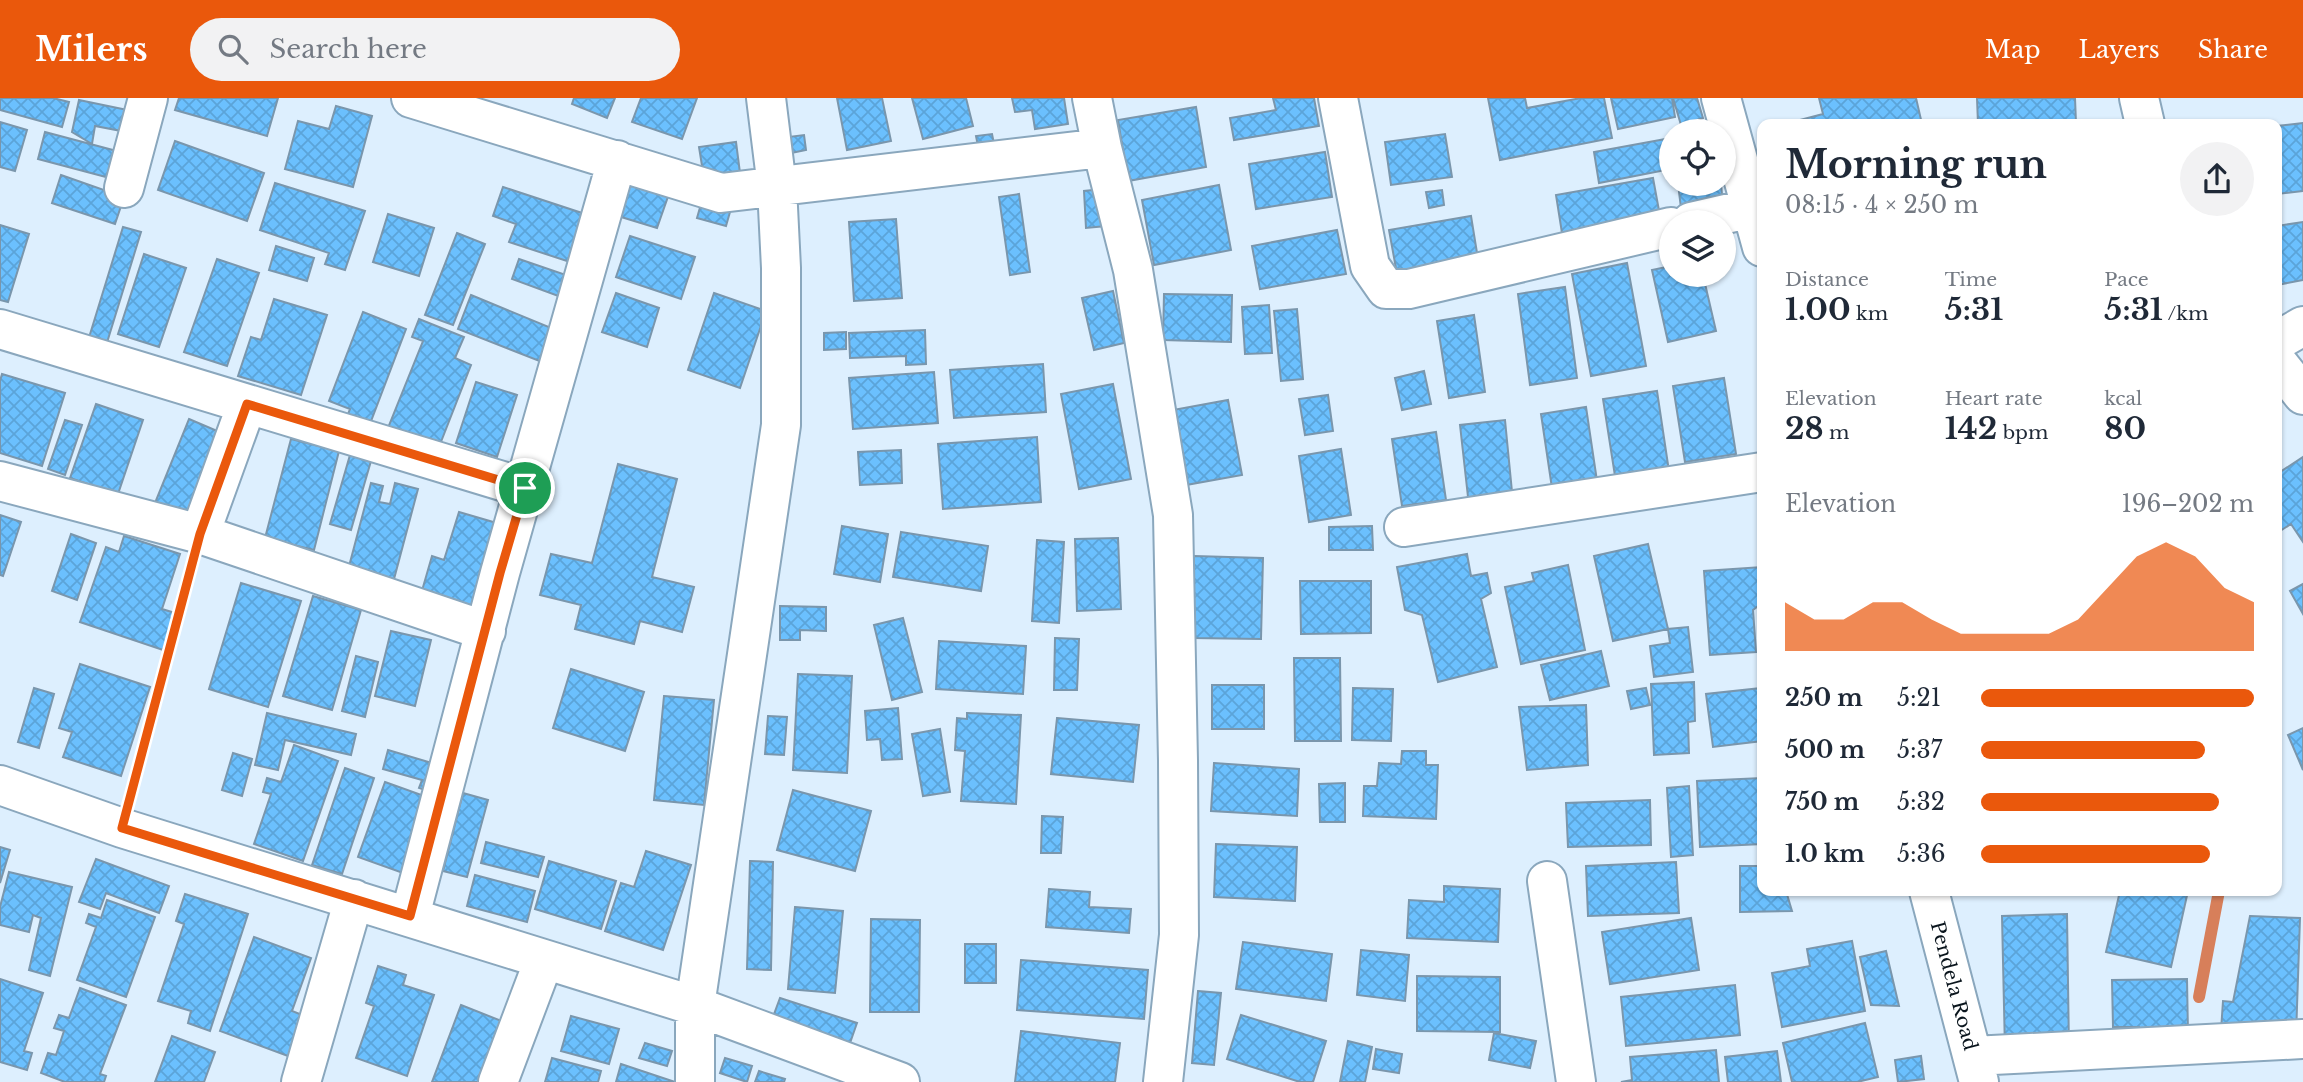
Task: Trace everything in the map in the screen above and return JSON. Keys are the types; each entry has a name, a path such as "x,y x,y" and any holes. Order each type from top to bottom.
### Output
{"street":[{"path":"124,188 148,98"},
{"path":"411,98 721,192 1102,148"},
{"path":"695,1082 695,1006 781,425 781,268 777,187 766,98"},
{"path":"1092,98 1133,270 1173,515 1179,935 1163,1082"},
{"path":"1338,98 1370,266 1386,289 1409,289 1659,230"},
{"path":"1721,98 1757,228"},
{"path":"2139,98 2144,119"},
{"path":"410,916 500,573 617,160"},
{"path":"1736,212 1752,208"},
{"path":"2282,338 2303,326"},
{"path":"0,329 525,488"},
{"path":"2282,368 2303,395"},
{"path":"200,534 247,404"},
{"path":"1404,527 1757,473"},
{"path":"0,481 200,534 486,631"},
{"path":"0,785 122,828 695,1006 884,1080"},
{"path":"1547,881 1576,1082"},
{"name":"Pendela Road","path":"1930,896 1976,1069"},
{"path":"301,1082 354,899"},
{"path":"498,1082 544,960"},
{"path":"1976,1069 2303,1039"}],"path":[{"path":"122,828 200,534"}],"building":[{"path":"0,98 53,98 69,102 62,127 0,110"},
{"path":"179,98 278,98 267,136 175,110"},
{"path":"574,98 615,98 607,118 572,104"},
{"path":"641,98 697,98 682,139 632,122"},
{"path":"837,98 882,98 891,141 847,150"},
{"path":"912,98 966,98 973,126 923,139"},
{"path":"1012,98 1064,98 1068,124 1035,129 1032,110 1015,112"},
{"path":"1273,98 1314,98 1319,126 1234,140 1230,118 1276,110"},
{"path":"1488,98 1525,98 1527,108 1581,98 1604,98 1612,138 1500,160"},
{"path":"1611,98 1672,98 1675,117 1618,129"},
{"path":"1673,98 1697,98 1703,118 1679,119"},
{"path":"1819,98 1916,98 1921,119 1804,119 1823,114"},
{"path":"1977,98 2075,98 2076,119 1978,119"},
{"path":"79,100 142,113 137,134 95,126 92,144 72,132"},
{"path":"336,106 372,116 353,187 285,169 298,121 329,129"},
{"path":"1196,107 1206,167 1128,181 1118,120"},
{"path":"0,122 27,130 15,171 0,167"},
{"path":"2303,123 2303,191 2282,193 2282,125"},
{"path":"45,132 128,154 121,181 38,159"},
{"path":"992,134 995,149 979,151 976,136"},
{"path":"1445,134 1452,177 1391,185 1385,142"},
{"path":"804,135 806,150 791,153 788,137"},
{"path":"1659,140 1659,171 1599,183 1594,152"},
{"path":"175,141 264,173 247,221 158,190"},
{"path":"736,142 740,173 704,178 699,147"},
{"path":"1325,152 1332,197 1256,209 1249,164"},
{"path":"61,175 124,197 115,224 52,203"},
{"path":"1653,178 1659,216 1562,233 1556,195"},
{"path":"630,179 670,191 657,228 618,216"},
{"path":"275,183 365,211 345,270 325,264 329,253 260,230"},
{"path":"1219,185 1231,250 1154,265 1142,200"},
{"path":"503,187 585,214 570,262 509,242 516,224 493,216"},
{"path":"1102,189 1106,226 1086,228 1084,191"},
{"path":"1442,190 1444,205 1429,208 1426,192"},
{"path":"1019,194 1030,272 1010,275 999,197"},
{"path":"1680,196 1722,196 1723,204 1681,208"},
{"path":"703,197 732,205 726,226 697,218"},
{"path":"388,214 434,228 419,276 373,262"},
{"path":"1471,216 1478,259 1397,274 1389,230"},
{"path":"896,219 902,298 854,301 849,222"},
{"path":"2303,222 2303,280 2282,284 2282,225"},
{"path":"0,225 29,234 8,302 0,300"},
{"path":"123,227 141,232 105,349 87,344"},
{"path":"1337,230 1346,274 1260,289 1252,246"},
{"path":"457,233 485,244 453,325 425,315"},
{"path":"630,236 695,257 681,299 616,277"},
{"path":"276,246 314,258 307,281 269,270"},
{"path":"144,254 186,268 159,347 118,334"},
{"path":"217,259 259,273 227,366 184,352"},
{"path":"519,259 569,276 561,297 512,279"},
{"path":"1627,263 1646,366 1591,376 1572,274"},
{"path":"1659,269 1659,287 1706,287 1716,331 1668,342 1652,270"},
{"path":"1565,287 1577,378 1530,385 1518,294"},
{"path":"1113,291 1124,343 1094,350 1082,298"},
{"path":"616,293 659,308 647,347 602,332"},
{"path":"714,293 766,311 740,388 688,370"},
{"path":"1164,294 1232,295 1231,342 1163,340"},
{"path":"471,295 556,330 542,362 458,329"},
{"path":"274,299 327,315 301,395 238,376 251,337 261,340"},
{"path":"1269,305 1272,353 1245,354 1242,307"},
{"path":"1297,309 1303,379 1281,381 1274,311"},
{"path":"363,312 406,329 365,437 342,429 350,409 329,401"},
{"path":"1474,315 1485,392 1449,398 1437,321"},
{"path":"419,319 464,337 455,358 471,365 437,452 386,433 423,341 412,337"},
{"path":"925,330 926,364 906,365 906,356 850,358 849,333"},
{"path":"846,332 846,349 824,350 824,333"},
{"path":"1043,364 1046,412 954,418 950,370"},
{"path":"1424,371 1431,404 1402,410 1395,378"},
{"path":"934,372 938,423 853,429 849,378"},
{"path":"2,374 65,393 42,466 0,453"},
{"path":"1724,378 1736,454 1685,462 1673,386"},
{"path":"476,382 517,395 497,457 456,443"},
{"path":"1113,384 1131,479 1079,489 1061,394"},
{"path":"1657,391 1670,478 1615,476 1603,399"},
{"path":"1328,395 1333,431 1305,435 1299,399"},
{"path":"1228,400 1242,475 1186,485 1173,410"},
{"path":"96,404 143,420 118,494 70,478"},
{"path":"1586,407 1597,481 1552,488 1541,414"},
{"path":"189,419 229,436 195,519 155,503"},
{"path":"65,420 82,425 65,475 48,469"},
{"path":"1505,420 1513,502 1469,506 1460,425"},
{"path":"1436,432 1446,500 1402,506 1392,439"},
{"path":"1037,437 1041,502 943,509 938,444"},
{"path":"291,439 339,451 314,550 265,538"},
{"path":"1341,449 1351,515 1309,522 1299,456"},
{"path":"901,450 902,483 860,485 858,452"},
{"path":"350,455 371,461 351,530 330,524"},
{"path":"2303,457 2303,542 2291,524 2282,530 2282,471"},
{"path":"618,464 677,479 652,577 694,587 682,632 640,621 634,644 575,629 581,605 540,595 551,554 592,563"},
{"path":"371,483 383,486 379,502 390,504 395,483 418,489 390,594 347,574"},
{"path":"459,512 500,524 471,617 419,601 432,556 444,560"},
{"path":"0,515 21,522 3,576 0,575"},
{"path":"842,526 888,534 880,582 834,574"},
{"path":"1372,526 1373,550 1329,550 1329,527"},
{"path":"901,532 988,546 981,591 893,577"},
{"path":"71,534 96,543 77,600 52,591"},
{"path":"124,536 180,554 162,609 175,613 163,650 80,622 106,547 119,552"},
{"path":"1118,538 1121,609 1077,611 1075,539"},
{"path":"1037,540 1064,542 1059,623 1032,621"},
{"path":"1648,544 1668,629 1613,641 1594,556"},
{"path":"1467,554 1471,576 1487,573 1491,593 1481,599 1497,667 1438,682 1422,615 1405,610 1397,567"},
{"path":"1194,556 1263,558 1261,639 1193,638"},
{"path":"1568,565 1585,650 1521,664 1505,587 1534,581 1532,573"},
{"path":"1757,567 1757,607 1753,610 1756,652 1710,655 1704,571"},
{"path":"1300,581 1371,581 1371,633 1301,634"},
{"path":"241,583 301,601 268,707 209,689"},
{"path":"2303,584 2303,614 2290,591"},
{"path":"313,596 361,610 332,710 283,696"},
{"path":"780,606 826,607 826,631 800,630 800,640 780,640"},
{"path":"903,618 922,692 892,700 874,625"},
{"path":"1688,627 1693,672 1654,677 1650,646 1670,643 1668,629"},
{"path":"391,631 431,640 415,706 375,696"},
{"path":"1055,638 1079,639 1077,690 1054,690"},
{"path":"939,641 1026,646 1023,694 936,689"},
{"path":"1601,651 1609,686 1550,700 1541,665"},
{"path":"356,656 378,662 365,717 342,711"},
{"path":"1294,658 1340,658 1341,741 1295,741"},
{"path":"80,664 150,687 121,776 63,757 72,732 59,728"},
{"path":"571,669 644,692 625,751 553,728"},
{"path":"798,674 852,676 847,773 793,770"},
{"path":"1694,682 1695,721 1688,722 1689,753 1654,755 1651,684"},
{"path":"1212,685 1264,685 1264,729 1212,729"},
{"path":"34,688 54,694 39,748 18,742"},
{"path":"1353,688 1393,689 1391,741 1352,740"},
{"path":"1646,688 1650,705 1631,709 1627,691"},
{"path":"1757,688 1757,742 1713,747 1706,694"},
{"path":"664,696 714,700 704,805 654,800"},
{"path":"1586,705 1588,765 1527,770 1519,707"},
{"path":"898,708 902,759 882,760 880,739 867,740 865,711"},
{"path":"267,713 356,734 351,755 285,740 278,770 255,765"},
{"path":"967,713 1021,715 1016,804 961,801 965,751 955,750 957,718 967,719"},
{"path":"768,716 787,717 784,755 765,754"},
{"path":"1057,718 1139,725 1133,782 1051,774"},
{"path":"2303,728 2303,770 2288,735"},
{"path":"940,729 950,792 923,796 912,734"},
{"path":"294,745 338,761 303,861 254,844 271,794 263,792 267,778 281,782"},
{"path":"388,750 442,766 434,793 419,788 422,780 383,769"},
{"path":"1402,751 1426,751 1426,765 1438,765 1436,819 1363,816 1364,786 1377,786 1379,763 1401,764"},
{"path":"233,753 252,759 242,796 222,790"},
{"path":"1214,763 1299,769 1297,816 1211,811"},
{"path":"345,768 374,778 342,874 312,865"},
{"path":"1757,778 1757,844 1700,847 1697,781"},
{"path":"385,782 430,798 403,873 358,857"},
{"path":"1345,783 1345,822 1320,822 1319,784"},
{"path":"1689,786 1693,855 1671,857 1667,788"},
{"path":"793,790 871,811 855,871 777,850"},
{"path":"463,793 488,800 467,877 443,871"},
{"path":"1650,800 1651,845 1568,847 1566,803"},
{"path":"1042,816 1063,817 1061,853 1041,853"},
{"path":"486,842 544,857 538,877 481,863"},
{"path":"1216,844 1297,847 1295,901 1214,897"},
{"path":"0,847 10,850 0,883"},
{"path":"646,851 691,865 663,950 605,931 621,883 634,887"},
{"path":"96,859 169,886 159,913 106,893 100,909 79,902"},
{"path":"549,861 616,881 601,929 535,909"},
{"path":"750,861 773,862 771,970 747,969"},
{"path":"1676,862 1679,913 1588,916 1586,866"},
{"path":"1740,866 1757,866 1757,896 1788,896 1792,911 1740,912"},
{"path":"9,872 72,887 50,976 29,970 41,918 33,915 29,932 0,925 0,907"},
{"path":"475,875 535,891 527,922 467,906"},
{"path":"1444,886 1500,889 1498,942 1407,938 1409,900 1444,902"},
{"path":"1049,889 1090,892 1089,907 1131,909 1129,933 1046,927"},
{"path":"185,894 248,914 210,1031 188,1023 191,1011 158,1001 184,924 176,921"},
{"path":"2119,896 2187,896 2171,967 2106,952"},
{"path":"107,900 155,917 126,997 77,980 96,927 86,923 89,914 101,918"},
{"path":"795,907 843,911 835,993 788,989"},
{"path":"2067,914 2069,1050 2005,1051 2002,916"},
{"path":"2250,916 2300,918 2296,1037 2221,1031 2223,1001 2233,1002"},
{"path":"1691,918 1699,970 1610,984 1602,932"},
{"path":"871,919 920,920 919,1012 870,1012"},
{"path":"254,937 311,958 292,1011 302,1015 299,1060 220,1031"},
{"path":"1852,941 1865,1011 1782,1027 1772,973 1810,966 1807,949"},
{"path":"1243,942 1332,954 1326,1001 1236,989"},
{"path":"965,944 996,944 996,983 965,983"},
{"path":"1361,950 1409,955 1405,1001 1357,995"},
{"path":"1886,951 1899,1006 1871,1005 1860,957"},
{"path":"1021,960 1148,970 1144,1019 1017,1010"},
{"path":"378,966 406,975 403,985 434,995 407,1076 356,1058 374,1006 366,1003"},
{"path":"1417,976 1500,977 1500,1032 1417,1031"},
{"path":"0,979 43,993 24,1051 32,1053 27,1070 0,1062"},
{"path":"2187,979 2188,1034 2139,1035 2139,1027 2113,1027 2112,980"},
{"path":"1735,985 1740,1035 1626,1046 1621,997"},
{"path":"80,988 126,1005 100,1074 106,1076 104,1082 65,1082 41,1073 48,1053 56,1055 64,1031 54,1028 59,1015 69,1018"},
{"path":"1198,991 1221,993 1214,1065 1192,1063"},
{"path":"780,998 857,1023 850,1043 773,1017"},
{"path":"461,1005 514,1026 492,1082 432,1082"},
{"path":"1241,1015 1326,1041 1313,1082 1300,1082 1227,1059"},
{"path":"571,1016 619,1029 609,1064 561,1051"},
{"path":"1865,1023 1878,1077 1857,1082 1792,1082 1783,1043"},
{"path":"1021,1031 1120,1043 1115,1082 1015,1082"},
{"path":"1494,1033 1536,1041 1530,1068 1489,1060"},
{"path":"172,1036 215,1052 204,1082 155,1082"},
{"path":"1348,1041 1372,1047 1365,1082 1340,1082"},
{"path":"645,1043 672,1051 667,1066 639,1058"},
{"path":"1376,1049 1402,1054 1399,1073 1373,1069"},
{"path":"1716,1050 1719,1082 1621,1082 1632,1080 1630,1057"},
{"path":"1777,1051 1781,1082 1728,1082 1725,1057"},
{"path":"1921,1056 1924,1079 1898,1082 1895,1060"},
{"path":"552,1058 601,1071 598,1082 545,1082"},
{"path":"725,1058 752,1066 747,1082 720,1073"},
{"path":"621,1064 675,1082 616,1082"},
{"path":"759,1071 785,1079 784,1082 755,1082"}],"waterway":[{"path":"2199,997 2218,896"}],"route":[{"path":"247,404 525,488 410,916 122,828 200,534 247,404"}]}
